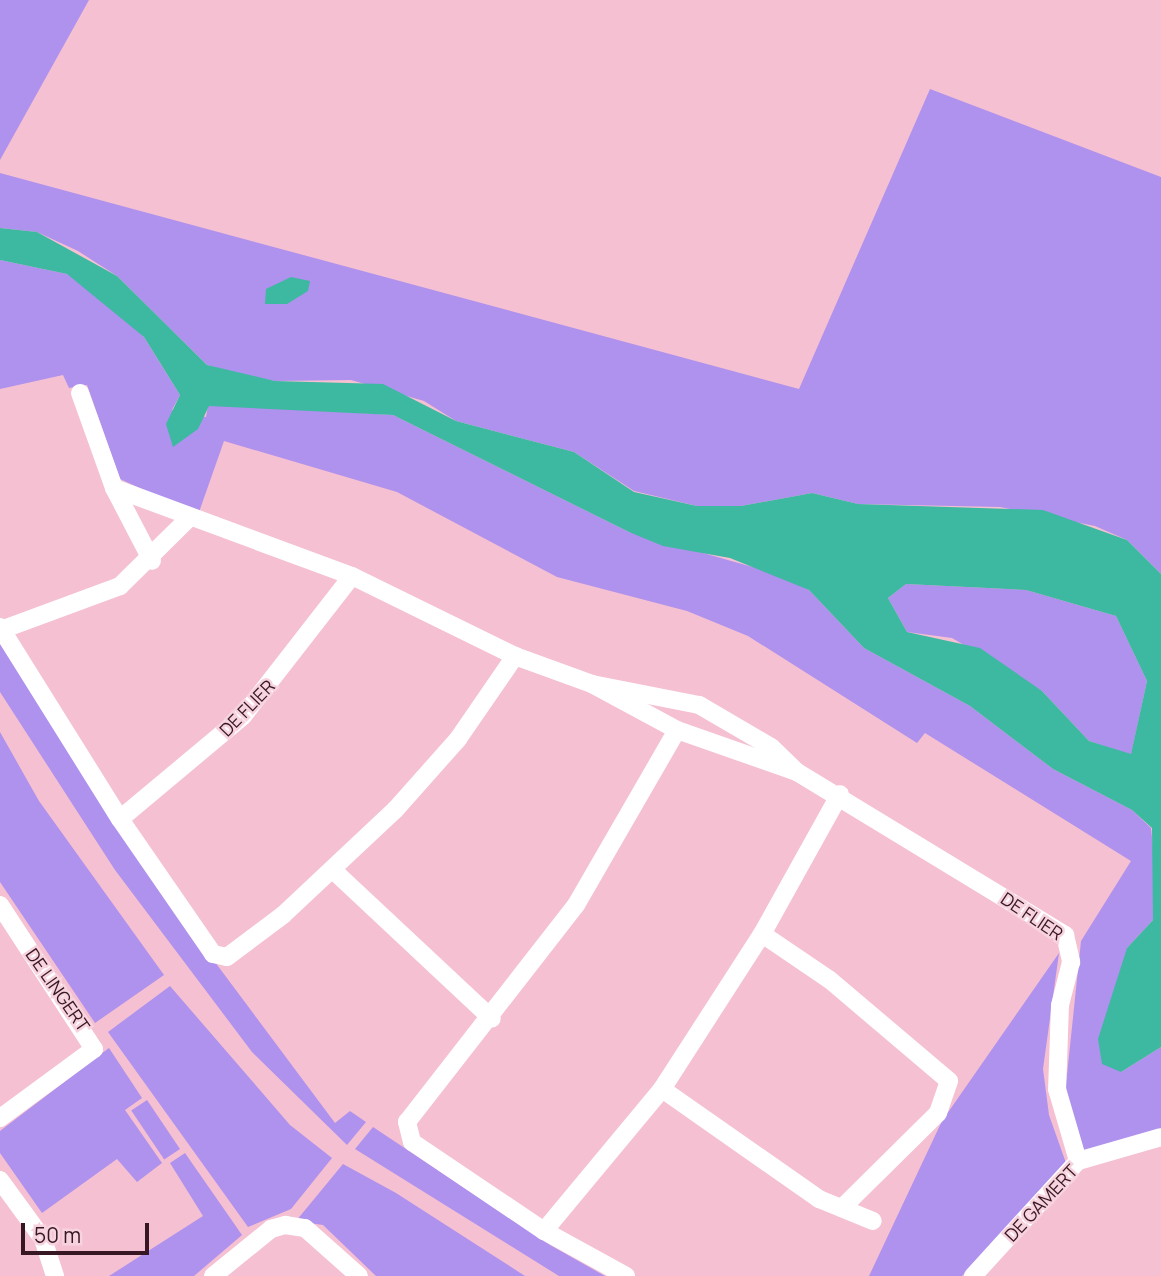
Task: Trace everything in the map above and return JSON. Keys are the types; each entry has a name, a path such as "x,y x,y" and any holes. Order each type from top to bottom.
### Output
{"street":[{"path":"80,393 114,488 152,561"},
{"name":"DE FLIER","path":"114,488 188,519 352,576 515,656 592,684 677,730 796,772 840,794 1065,935 1071,962 1060,1005 1057,1089 1078,1161"},
{"path":"188,519 152,561 82,604 1,629 120,819 213,954 227,957 334,871 458,739 515,656"},
{"name":"DE FLIER","path":"120,819 243,716 352,576"},
{"name":"DE FLIER","path":"592,684 699,705 771,747 796,772"},
{"path":"626,1276 544,1231 412,1142 407,1122 492,1019 576,905 677,730"},
{"path":"544,1231 662,1088 762,934 840,794"},
{"path":"334,871 492,1019"},
{"name":"DE LINGERT","path":"0,905 94,1049 0,1118"},
{"path":"762,934 830,981 949,1081 938,1113 842,1208"},
{"path":"662,1088 842,1208 873,1221"},
{"name":"DE GAMERT","path":"973,1276 1078,1161 1161,1137"},
{"path":"0,1180 43,1239 55,1276"},
{"path":"213,1276 271,1229 285,1225 305,1228 359,1276"}],"shaded area":[{"path":"0,0 89,0 0,160"},
{"path":"930,89 1161,177 1161,574 1127,540 1095,526 1000,507 858,504 812,493 741,506 697,506 634,491 574,452 456,421 424,401 351,380 275,381 232,373 207,365 117,276 78,251 37,232 0,228 0,173 799,389"},
{"path":"0,228 37,232 117,276 207,365 275,381 383,384 456,421 574,452 634,492 697,506 741,506 812,493 858,504 1043,510 1127,540 1161,574 1161,1047 1121,1072 1102,1064 1098,1039 1127,948 1153,920 1152,828 1132,810 1053,769 970,706 864,648 809,590 730,558 663,546 629,532 393,415 209,406 198,429 173,447 166,424 180,395 144,337 67,274 0,260","holes":["906,584 1026,590 1116,616 1147,681 1131,754 1089,741 1042,691 980,648 907,632 888,598"]},
{"path":"0,260 67,274 98,293 144,337 180,395 172,410 206,417 208,406 393,415 629,532 774,573 809,590 864,648 970,706 1053,769 1132,810 1151,828 1157,886 1153,920 1127,948 1121,1072 1161,1047 1161,1132 1085,1154 1065,1094 1081,941 1131,861 925,733 917,743 748,636 687,611 557,577 397,492 224,441 198,515 120,479 87,385 69,388 63,375 0,389"},
{"path":"291,277 310,281 308,291 287,304 265,304 266,289"},
{"path":"906,584 1026,590 1116,616 1147,681 1131,755 1089,741 1042,691 952,638 907,632 888,598"},
{"path":"0,643 147,871 335,1123 350,1111 366,1122 347,1145 252,1052 115,870 0,692"},
{"path":"0,732 39,801 164,975 95,1023 0,882"},
{"path":"1059,953 1043,1069 1049,1115 1066,1163 962,1276 869,1276 942,1121"},
{"path":"170,986 290,1125 332,1158 291,1209 248,1227 108,1032"},
{"path":"109,1048 142,1098 125,1110 162,1163 137,1182 117,1159 42,1213 0,1153 0,1131"},
{"path":"147,1100 180,1149 164,1160 131,1111"},
{"path":"373,1127 550,1245 605,1276 559,1276 355,1149"},
{"path":"185,1153 242,1235 194,1276 109,1276 203,1216 170,1163"},
{"path":"343,1164 396,1193 525,1276 376,1276 323,1225 296,1221"}]}
